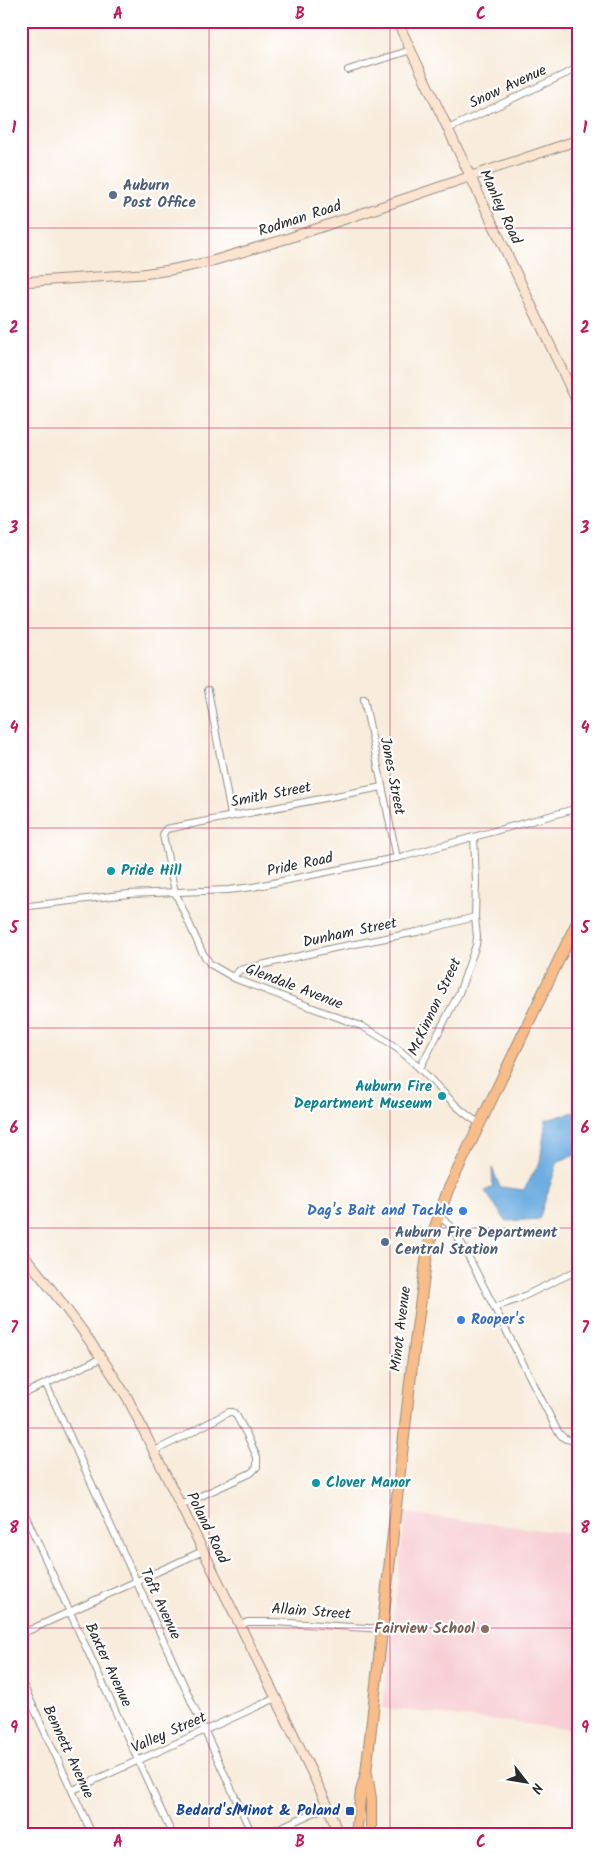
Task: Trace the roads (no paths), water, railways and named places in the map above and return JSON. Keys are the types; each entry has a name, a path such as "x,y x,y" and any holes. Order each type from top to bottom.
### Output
{"main road":[{"name":"Minot Avenue","path":"356,1834 360,1791 366,1773 422,1283 428,1247 448,1190 578,920"},
{"name":"Minot Avenue","path":"366,1773 371,1799 371,1834"}],"street":[{"path":"21,24 33,21"},
{"name":"Manley Road","path":"398,21 578,404"},
{"path":"348,70 411,50"},
{"name":"Snow Avenue","path":"448,129 578,68"},
{"name":"Rodman Road","path":"21,282 142,274 209,262 289,238 578,140"},
{"path":"208,690 231,815"},
{"name":"Jones Street","path":"364,699 397,858"},
{"name":"Smith Street","path":"166,829 382,786"},
{"name":"Pride Road","path":"21,907 104,897 253,888 397,858 578,808"},
{"name":"Glendale Avenue","path":"166,829 163,835 175,892 205,958 217,969 232,977 361,1026 389,1041 420,1068 462,1112 481,1124"},
{"name":"McKinnon Street","path":"420,1068 466,978 476,945 474,837"},
{"name":"Dunham Street","path":"232,977 240,970 334,948 417,932 475,917"},
{"path":"438,1215 454,1229 562,1438 566,1440 578,1438"},
{"name":"Poland Road","path":"21,1252 71,1314 127,1397 276,1698 328,1806 338,1834"},
{"path":"494,1308 516,1300 578,1270"},
{"path":"21,1395 102,1358"},
{"name":"Taft Avenue","path":"46,1384 252,1834"},
{"path":"154,1451 229,1412 233,1412 238,1418 246,1433 258,1464 251,1473 181,1505"},
{"name":"Baxter Avenue","path":"21,1506 172,1834"},
{"path":"21,1634 203,1552"},
{"name":"Allain Street","path":"240,1625 248,1622 274,1622 382,1629"},
{"name":"Bennett Avenue","path":"21,1680 92,1834"},
{"name":"Valley Street","path":"73,1790 276,1698"},
{"path":"266,1834 328,1806"},
{"path":"567,1834 578,1831"}],"water":[{"path":"578,1111 578,1154 558,1161 539,1219 506,1221 485,1191 493,1187 492,1168 500,1187 524,1190 540,1162 546,1120"}],"place":[{"name":"Auburn Post Office","path":"113,195"},
{"name":"Pride Hill","path":"111,871"},
{"name":"Auburn Fire Department Museum","path":"442,1096"},
{"name":"Dag's Bait and Tackle","path":"463,1211"},
{"name":"Auburn Fire Department Central Station","path":"385,1242"},
{"name":"Rooper's","path":"461,1320"},
{"name":"Clover Manor","path":"316,1483"},
{"name":"Fairview School","path":"485,1629"},
{"name":"Bedard's/Minot & Poland","path":"350,1811"}]}
